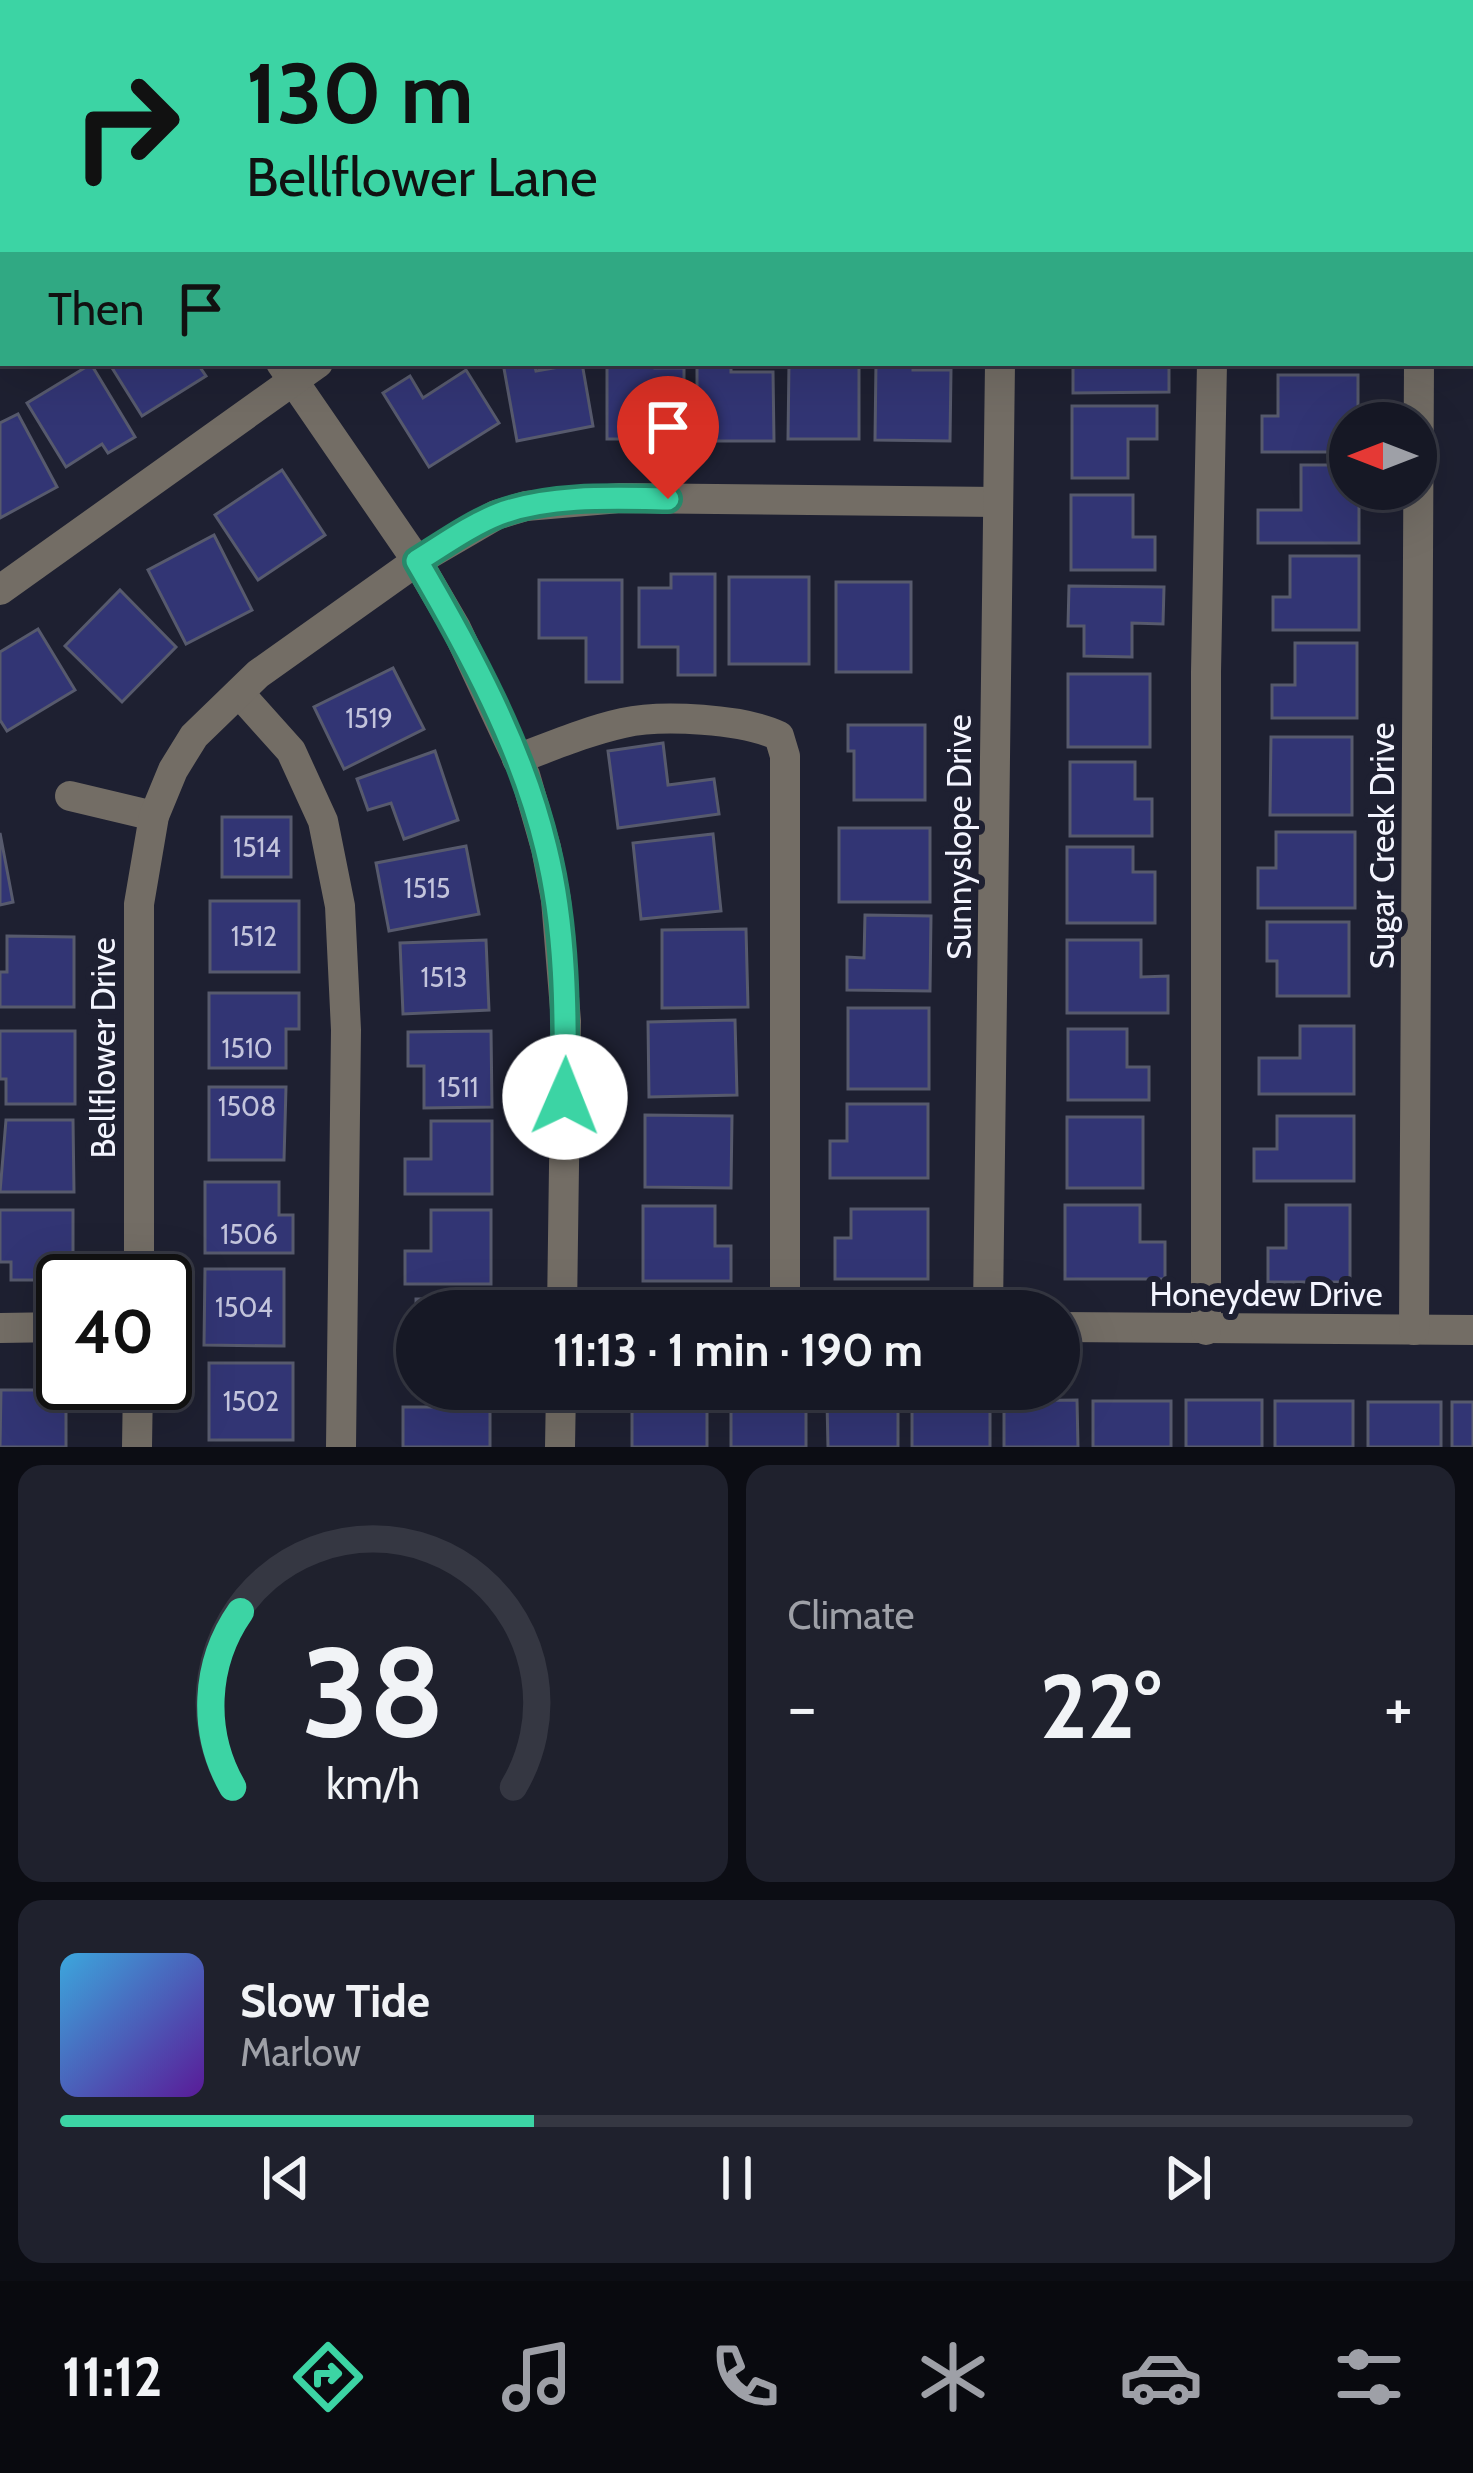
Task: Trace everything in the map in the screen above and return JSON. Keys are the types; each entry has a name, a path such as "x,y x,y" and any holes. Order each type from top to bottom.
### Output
{"street":[{"name":"Sunnyslope Drive","path":"988,1290 1000,366"},
{"path":"1206,1330 1206,696 1212,366"},
{"name":"Sugar Creek Drive","path":"1414,1330 1419,366"},
{"path":"0,590 298,369 456,628 518,759 546,848 556,900 564,1001 562,1290"},
{"name":"Bellflower Drive","path":"139,1254 139,904 154,816 194,736 258,674 417,561 496,515 526,506 620,498 998,502"},
{"path":"239,693 291,751 323,821 340,906 346,1030 341,1447"},
{"path":"518,759 631,721 722,721 758,726 779,736 784,756 784,1290"},
{"path":"70,796 154,816"},
{"path":"0,1328 36,1327"},
{"name":"Honeydew Drive","path":"1080,1328 1473,1330"},
{"path":"137,1447 138,1410"},
{"path":"560,1447 561,1410"}],"building":[{"path":"92,366 135,437 108,453 102,444 66,467 27,403"},
{"path":"111,366 199,366 206,376 142,416"},
{"path":"504,366 535,366 536,371 583,366 593,426 517,441"},
{"path":"607,366 684,368 684,439 607,439"},
{"path":"697,366 773,372 774,441 697,441"},
{"path":"789,366 859,367 859,439 788,439"},
{"path":"876,366 951,370 950,441 875,440"},
{"path":"1073,366 1169,366 1169,392 1073,393"},
{"path":"466,370 499,423 429,467 383,393 410,376 423,398"},
{"path":"1278,375 1358,375 1358,402 1329,402 1329,452 1262,452 1262,416 1278,416"},
{"path":"1072,406 1157,406 1157,439 1128,439 1128,478 1072,478"},
{"path":"18,414 57,487 0,518 0,423"},
{"path":"1301,465 1329,465 1329,510 1359,510 1359,543 1258,543 1258,510 1301,510"},
{"path":"282,470 325,535 258,580 215,515"},
{"path":"1071,495 1133,495 1133,537 1155,537 1155,570 1071,570"},
{"path":"214,535 252,610 186,644 148,570"},
{"path":"1290,556 1359,556 1359,630 1273,630 1273,597 1290,597"},
{"path":"671,574 715,574 715,675 678,675 678,647 639,647 639,588 671,588"},
{"path":"729,577 809,577 809,664 729,664"},
{"path":"539,580 622,580 622,682 586,682 586,638 539,638"},
{"path":"836,582 911,582 911,672 836,672"},
{"path":"1069,586 1164,587 1163,624 1132,623 1132,657 1084,656 1084,626 1068,626"},
{"path":"120,590 176,647 122,702 65,646"},
{"path":"38,629 75,690 7,731 0,720 0,652"},
{"path":"1295,643 1357,643 1357,718 1272,718 1272,685 1295,685"},
{"path":"393,668 424,729 344,769 314,707"},
{"path":"1068,674 1150,674 1150,747 1068,747"},
{"path":"848,725 925,725 925,800 854,800 854,751 848,751"},
{"path":"1271,737 1352,737 1352,815 1270,815"},
{"path":"663,743 668,785 714,779 719,814 618,828 608,751"},
{"path":"435,751 458,820 404,839 391,803 368,810 357,779"},
{"path":"1070,762 1135,762 1135,799 1152,799 1152,836 1070,836"},
{"path":"222,817 291,817 291,877 222,877"},
{"path":"839,828 930,828 930,902 839,902"},
{"path":"1276,832 1355,832 1355,908 1258,908 1258,868 1276,868"},
{"path":"0,833 13,902 0,905"},
{"path":"713,834 721,911 641,919 633,843"},
{"path":"466,846 479,914 389,931 376,863"},
{"path":"1067,847 1133,847 1133,872 1155,872 1155,923 1067,923"},
{"path":"210,901 299,901 299,972 210,972"},
{"path":"865,915 931,916 930,991 847,990 847,957 864,958"},
{"path":"1267,922 1349,922 1349,996 1277,996 1277,961 1267,961"},
{"path":"746,929 748,1007 662,1008 662,930"},
{"path":"7,936 74,937 74,1007 0,1007"},
{"path":"486,940 489,1010 403,1014 400,943"},
{"path":"1067,940 1141,940 1141,977 1168,976 1168,1013 1067,1013"},
{"path":"209,993 299,993 299,1029 286,1029 286,1068 209,1068"},
{"path":"848,1008 929,1008 929,1089 848,1089"},
{"path":"735,1020 737,1095 649,1097 648,1022"},
{"path":"1300,1026 1354,1026 1354,1094 1259,1094 1259,1058 1300,1058"},
{"path":"1068,1029 1127,1029 1127,1067 1149,1067 1149,1100 1068,1100"},
{"path":"0,1031 75,1031 75,1104 6,1104 6,1079 0,1079"},
{"path":"491,1031 492,1107 424,1108 424,1066 408,1066 408,1032"},
{"path":"209,1087 286,1087 284,1160 209,1160"},
{"path":"847,1104 928,1104 928,1178 830,1178 830,1141 847,1141"},
{"path":"645,1115 732,1116 731,1188 645,1187"},
{"path":"1277,1116 1354,1116 1354,1181 1254,1181 1254,1149 1277,1149"},
{"path":"1067,1117 1143,1117 1143,1188 1067,1188"},
{"path":"6,1120 73,1120 74,1192 0,1192"},
{"path":"431,1121 492,1121 492,1194 405,1194 405,1159 431,1159"},
{"path":"205,1182 279,1182 279,1215 293,1215 293,1253 205,1253"},
{"path":"1065,1205 1140,1205 1140,1242 1165,1242 1165,1279 1065,1279"},
{"path":"1286,1205 1350,1205 1350,1282 1268,1282 1268,1248 1286,1248"},
{"path":"643,1206 715,1206 715,1246 731,1246 731,1281 643,1281"},
{"path":"851,1209 928,1209 928,1279 835,1279 835,1238 851,1238"},
{"path":"0,1210 73,1210 73,1254 36,1254 36,1280 11,1280 11,1262 0,1262"},
{"path":"431,1210 491,1210 491,1284 405,1284 405,1251 431,1251"},
{"path":"205,1269 284,1269 284,1346 204,1345"},
{"path":"209,1363 293,1363 293,1440 209,1440"},
{"path":"1,1390 36,1390 36,1410 66,1410 66,1447 0,1447"},
{"path":"1186,1400 1262,1400 1262,1447 1186,1447"},
{"path":"1093,1401 1171,1401 1171,1447 1093,1447"},
{"path":"1275,1401 1353,1401 1353,1447 1275,1447"},
{"path":"1368,1402 1441,1402 1441,1447 1368,1447"},
{"path":"1452,1402 1473,1402 1473,1447 1452,1447"},
{"path":"403,1410 490,1410 490,1447 403,1447"},
{"path":"632,1410 707,1410 707,1447 632,1447"},
{"path":"731,1410 806,1410 806,1447 731,1447"},
{"path":"827,1410 898,1410 898,1447 828,1447"},
{"path":"912,1410 990,1410 990,1447 912,1447"},
{"path":"1004,1410 1077,1410 1078,1447 1004,1447"}],"route":[{"path":"565,1097 566,1021 556,900 546,848 525,775 456,628 417,561 496,515 526,506 668,499"}]}
